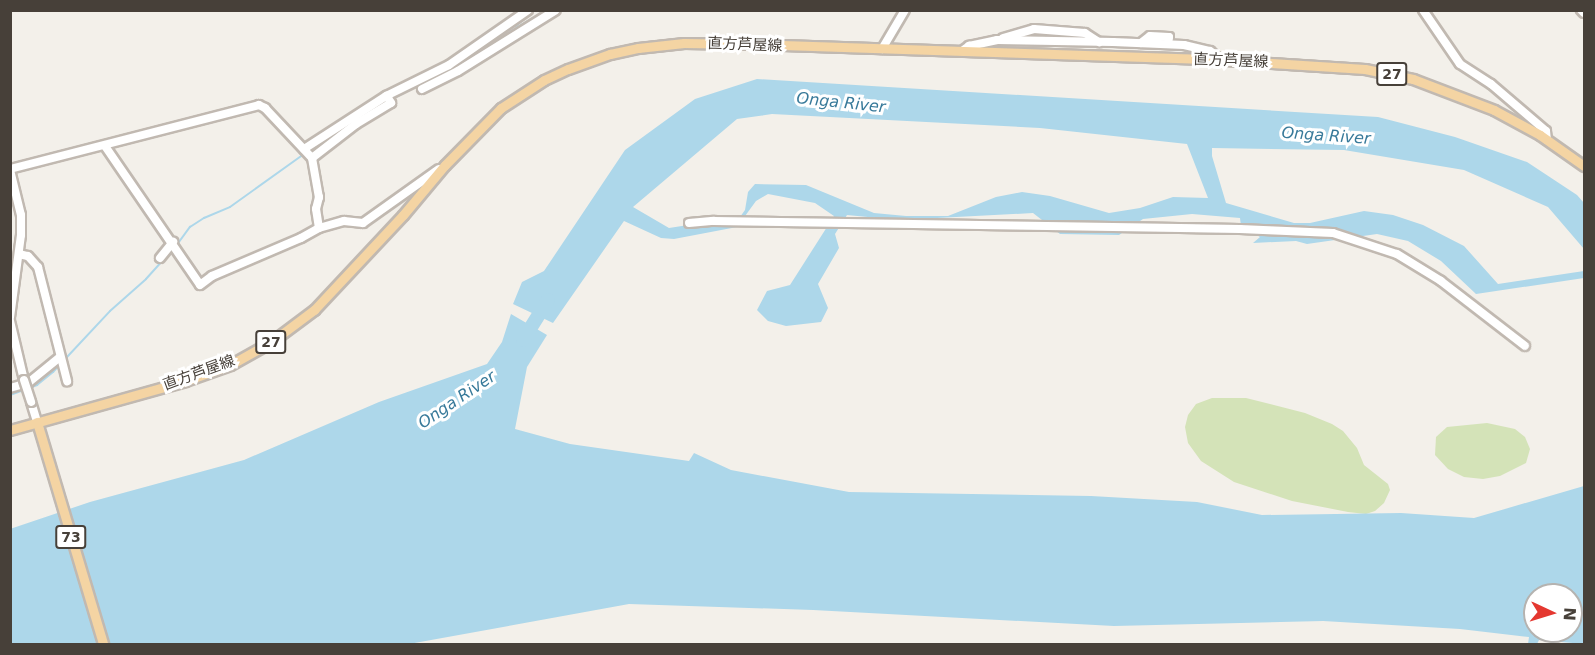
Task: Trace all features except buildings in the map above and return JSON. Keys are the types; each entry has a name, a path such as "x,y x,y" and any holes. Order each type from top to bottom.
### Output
{"main road":[{"name":"直方芦屋線","path":"10,430 38,426 185,381 230,365 271,342 314,310 493,115 544,80 610,54 684,43 1219,59 1340,66 1413,79 1494,110 1547,140 1584,166"},
{"name":"73","path":"38,426 103,645"}],"street":[{"path":"308,153 389,98 449,65 528,10"},
{"path":"422,89 458,71 556,10"},
{"path":"882,49 905,10"},
{"path":"1423,10 1460,64 1500,91 1546,132 1547,140"},
{"path":"962,51 969,46 998,40 1141,43 1168,44 1210,51 1219,59"},
{"path":"308,153 356,124 389,98"},
{"path":"38,426 24,380 10,319 19,254 21,215 10,170 260,105 266,108 308,153 319,197 316,208 319,228"},
{"path":"105,146 175,245 200,285 212,276 319,228 344,221 363,223 445,165"},
{"path":"689,223 714,221 1240,229 1333,233 1397,254 1442,280 1525,346"},
{"path":"160,258 175,245"},
{"path":"19,254 28,256 38,267 67,381"},
{"path":"10,388 27,383 60,357"}],"green space":[{"path":"1212,398 1246,398 1305,413 1332,424 1343,431 1357,448 1364,465 1388,484 1390,490 1384,503 1375,511 1366,514 1348,512 1292,501 1234,482 1201,461 1188,443 1185,427 1188,415 1196,404"},
{"path":"1487,423 1515,429 1525,437 1530,449 1526,463 1500,476 1483,479 1464,477 1448,469 1435,455 1436,437 1447,427"}],"water":[{"path":"757,79 1378,117 1455,137 1527,162 1577,195 1584,203 1584,249 1548,207 1464,170 1344,150 1212,148 1212,156 1226,203 1294,223 1310,223 1364,211 1393,215 1423,225 1464,246 1498,284 1584,271 1584,278 1476,294 1441,261 1408,241 1377,234 1307,244 1296,241 1253,243 1260,237 1241,226 1240,218 1192,214 1143,219 1119,235 1060,234 1033,213 899,220 847,215 835,234 839,248 818,284 828,308 821,322 786,326 768,321 757,310 767,291 790,285 834,216 815,203 768,194 756,201 737,227 674,239 661,238 624,221 553,323 513,304 522,282 544,271 625,150 695,99","holes":["772,114 1040,128 1187,144 1208,198 1173,197 1140,208 1109,213 1050,196 1022,192 996,197 948,216 906,216 874,213 806,185 755,184 748,192 745,210 740,217 669,228 633,207 737,119"]},
{"path":"511,314 547,335 527,367 515,429 570,444 689,461 694,453 731,470 849,492 1091,496 1197,502 1262,515 1401,513 1474,518 1584,486 1584,644 1573,643 1583,643 1583,583 1523,583 1523,636 1460,629 1323,621 1114,626 813,610 629,604 409,644 11,644 10,529 90,502 244,460 379,402 487,364 502,342"}],"waterway":[{"path":"516,26 534,10"},
{"path":"392,99 442,73 546,10"},
{"path":"371,110 385,103"},
{"path":"309,151 334,134"},
{"path":"176,246 190,227 230,207 304,154"},
{"path":"10,395 37,385 53,372 172,250"},
{"name":"Onga River","path":"523,340 548,300"}]}
